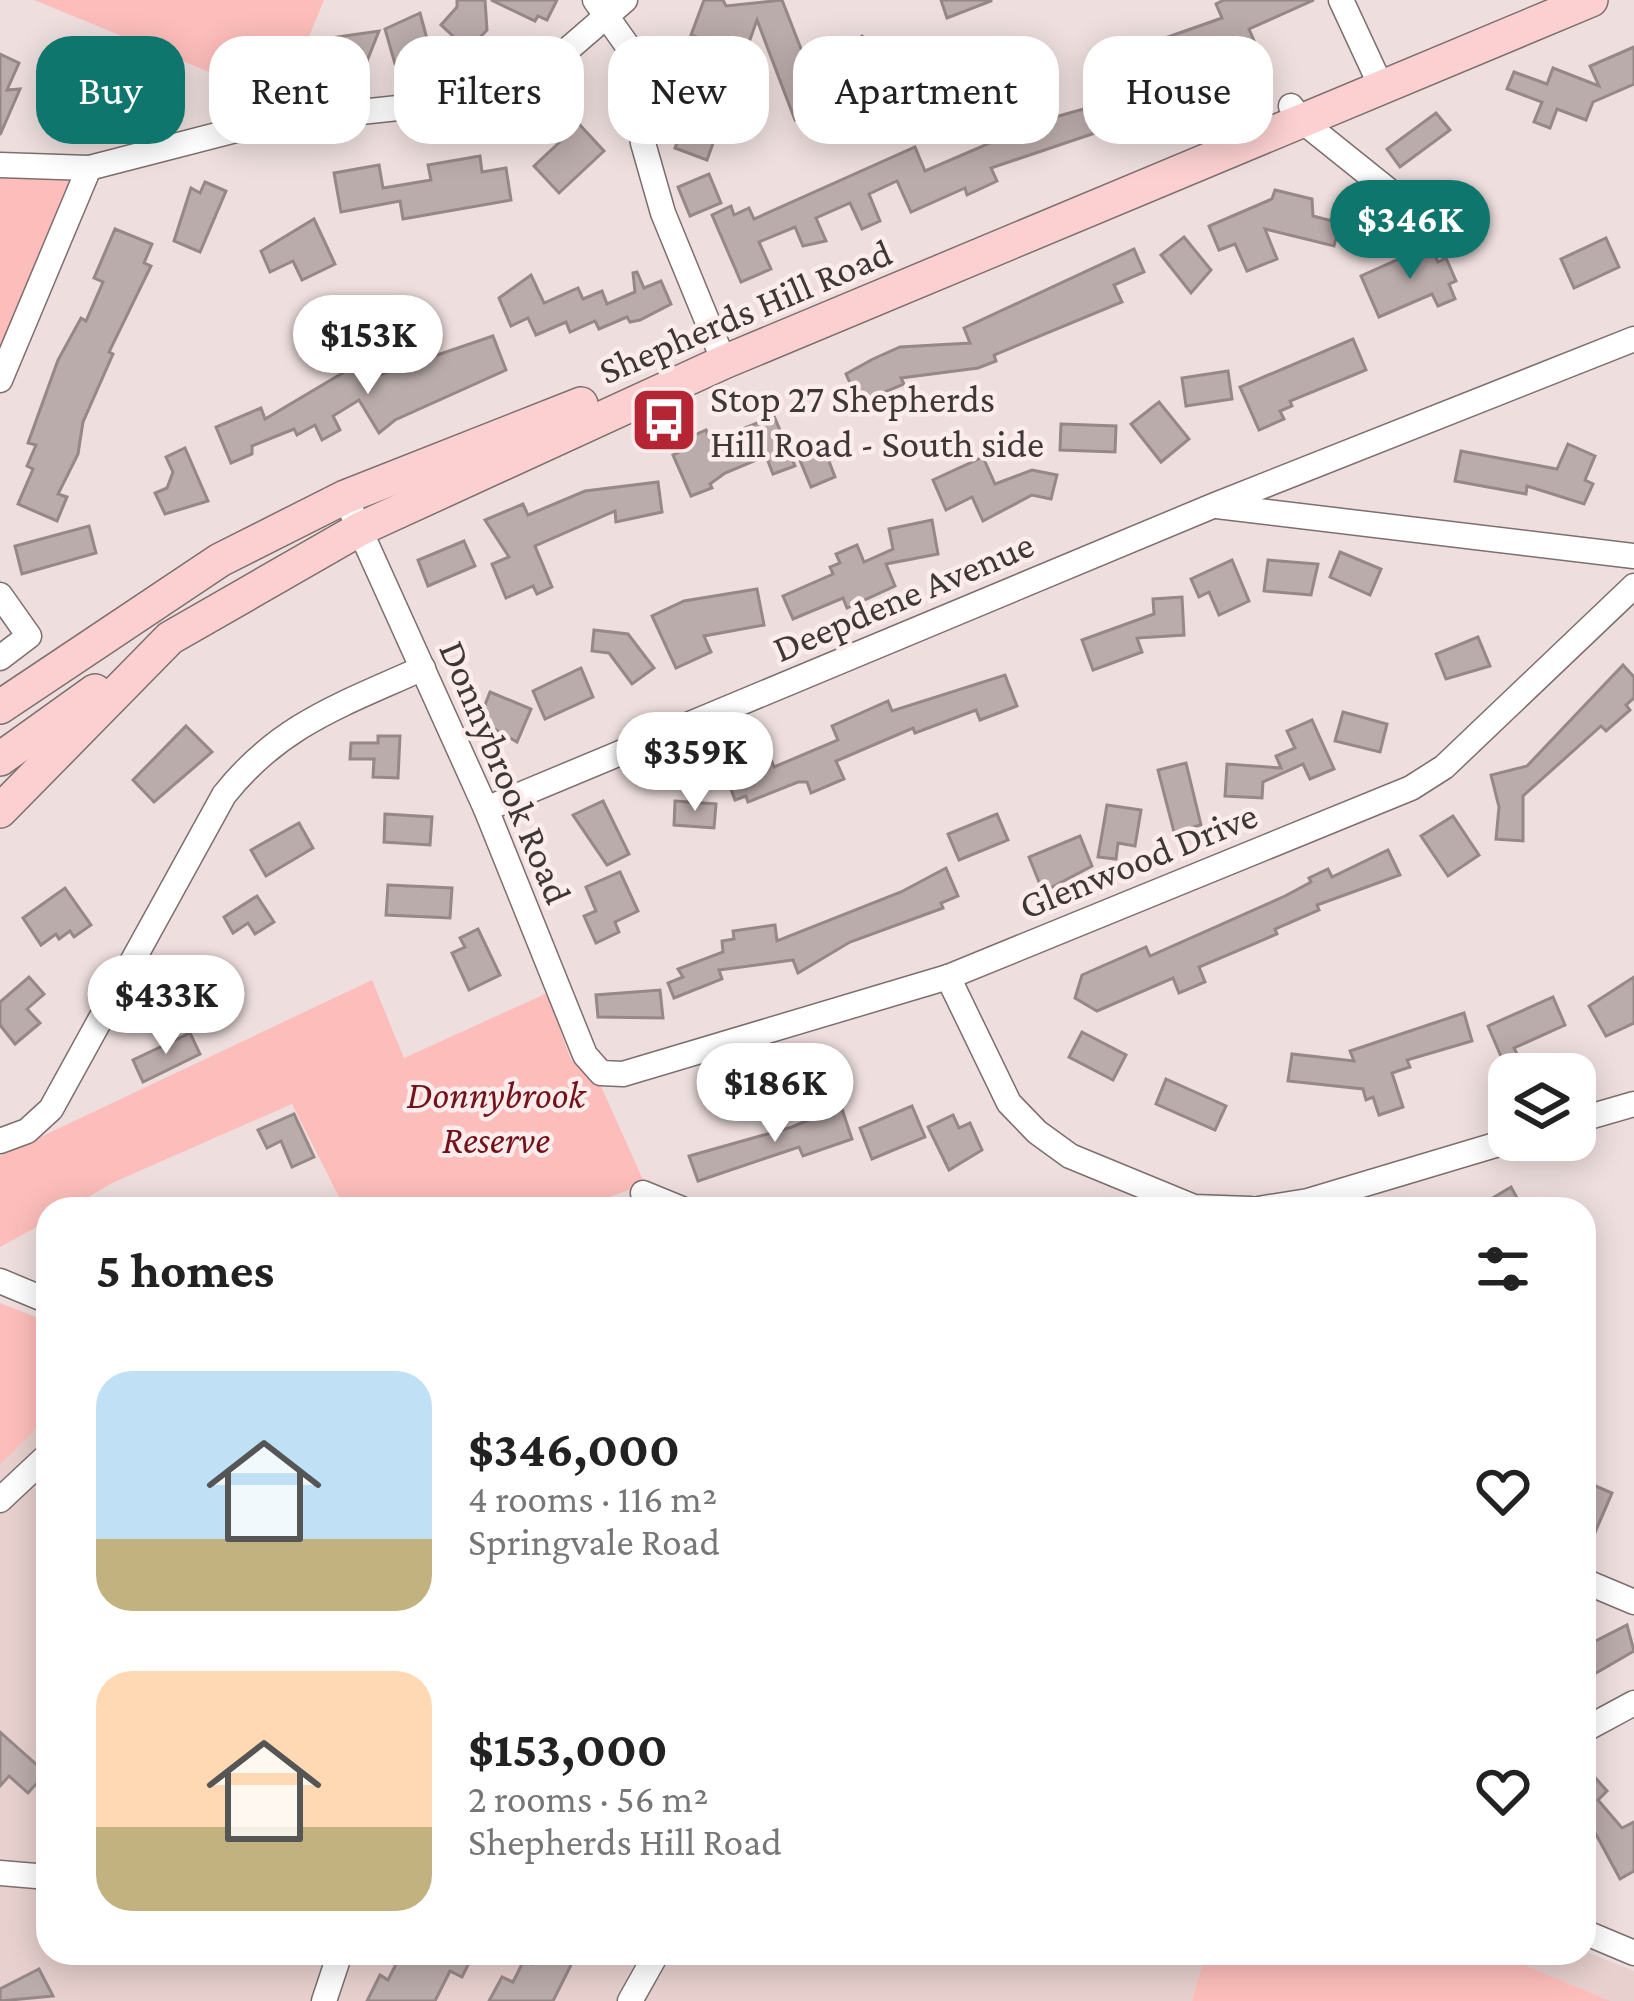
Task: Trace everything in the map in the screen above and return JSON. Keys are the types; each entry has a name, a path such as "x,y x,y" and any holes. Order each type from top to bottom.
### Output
{"main road":[{"name":"Shepherds Hill Road","path":"0,707 220,560 345,497 721,355 1296,114 1544,0"},
{"name":"Shepherds Hill Road","path":"1377,77 1591,0"},
{"name":"Shepherds Hill Road","path":"0,811 170,638 360,529 721,355"},
{"path":"0,759 170,638"},
{"path":"0,722 83,650"}],"street":[{"path":"0,166 89,168 267,122 454,103 495,92 540,71 600,9 625,0"},
{"path":"1341,0 1377,77"},
{"path":"600,9 629,48 644,143 663,213 721,355"},
{"path":"1296,114 1433,226"},
{"path":"0,380 89,168"},
{"name":"Deepdene Avenue","path":"486,809 1215,505 1634,339"},
{"name":"Donnybrook Road","path":"345,497 486,809 585,1055 602,1072"},
{"name":"Deepdene Avenue","path":"1215,505 1634,556"},
{"name":"Glenwood Drive","path":"602,1072 623,1074 948,976 1411,788 1444,767 1634,586"},
{"path":"0,596 29,636 0,658"},
{"path":"0,1142 27,1131 52,1109 224,795 252,759 297,724 423,668"},
{"path":"948,976 1009,1103 1036,1132 1070,1156 1170,1197"},
{"path":"1596,1115 1634,1104"},
{"path":"1321,1197 1488,1147"},
{"path":"0,1281 36,1296"},
{"path":"0,1500 36,1466"},
{"path":"1596,1586 1634,1602"},
{"path":"1596,1724 1634,1703"},
{"path":"0,1873 36,1875"},
{"path":"1596,1937 1634,1953"},
{"path":"324,2001 336,1965"},
{"path":"630,2001 650,1965"}],"shaded area":[{"path":"0,1303 36,1317 36,1965 1596,1965 1596,1956 1634,1971 1634,2001 0,2001"}],"green space":[{"path":"34,0 324,0 309,36 209,36 209,72 185,62 185,36 122,36"},
{"path":"0,177 70,180 0,348"},
{"name":"Donnybrook Reserve","path":"372,980 404,1058 547,993 571,1060 600,1084 645,1184 610,1197 339,1197 292,1104 88,1197 36,1197 36,1228 0,1247 0,1156"},
{"path":"0,1303 36,1317 36,1428 0,1465"},
{"path":"1202,1965 1524,1965 1610,2001 1192,2001"}],"building":[{"path":"457,0 485,0 487,30 481,36 453,36 441,25 457,7"},
{"path":"491,0 557,0 547,20 538,16 535,21"},
{"path":"704,0 723,0 726,6 782,0 796,36 793,115 769,52 769,36 763,36 757,20 751,36 691,35"},
{"path":"941,0 991,0 991,1 947,18"},
{"path":"1224,0 1314,0 1249,29 1252,36 1171,36 1222,18 1216,4"},
{"path":"420,13 426,36 394,36 394,60 385,29"},
{"path":"379,31 370,54 370,36 344,36"},
{"path":"1634,47 1634,84 1593,102 1586,120 1557,109 1550,128 1534,122 1542,102 1507,89 1514,72 1547,84 1553,68 1599,86 1590,66"},
{"path":"0,54 19,63 7,90 20,89 0,135"},
{"path":"1083,109 1083,137 991,168 997,181 967,195 965,188 911,212 897,181 869,194 880,221 862,229 850,203 816,218 826,241 803,246 795,227 759,242 771,269 741,282 712,215 731,206 734,215 749,208 754,219 915,147 925,171 988,144 1059,144 1059,116"},
{"path":"1436,113 1450,130 1400,167 1387,149"},
{"path":"584,129 604,151 559,193 534,166 558,144 584,144"},
{"path":"676,144 713,144 707,160 675,148"},
{"path":"480,156 482,172 506,168 511,200 403,219 400,201 341,212 334,173 379,165 383,188 431,180 428,165"},
{"path":"709,174 721,203 690,216 678,187"},
{"path":"205,182 226,191 200,252 174,241 191,188 200,193"},
{"path":"1275,190 1312,199 1313,216 1340,223 1334,246 1265,229 1277,259 1247,271 1235,244 1219,250 1209,226 1272,199"},
{"path":"314,219 335,264 302,280 293,261 270,272 261,251"},
{"path":"115,229 152,244 144,263 151,266 109,352 113,354 83,422 78,454 58,494 67,497 57,521 18,504 33,469 27,466 36,445 28,443 58,360 81,318 86,321 103,282 94,278"},
{"path":"1184,237 1211,270 1191,293 1161,255"},
{"path":"1606,238 1619,267 1574,288 1561,259"},
{"path":"1430,245 1438,262 1446,258 1456,281 1449,284 1455,299 1438,306 1432,294 1379,317 1361,276"},
{"path":"1134,249 1144,272 1114,285 1122,302 994,355 996,361 978,368 901,378 904,384 859,403 846,374 900,347 970,343 964,328"},
{"path":"637,272 644,288 661,281 671,304 640,320 630,322 627,317 599,329 595,321 570,332 566,322 536,335 528,318 511,326 499,298 531,275 544,303 578,288 583,299 602,291 607,304 635,292 633,273"},
{"path":"493,336 506,370 395,420 379,433 359,400 333,416 340,430 322,440 315,425 297,435 294,429 252,446 252,454 231,463 216,427 261,408 265,419 356,365 362,375 369,370 373,377"},
{"path":"1353,339 1366,370 1290,401 1292,406 1280,411 1284,419 1259,430 1240,387"},
{"path":"1228,371 1232,399 1186,406 1182,378"},
{"path":"1159,402 1189,439 1161,462 1131,424"},
{"path":"774,416 795,466 773,474 766,456 725,473 710,484 712,488 691,496 673,455 691,447 688,438 706,430 711,442"},
{"path":"1061,424 1116,426 1115,452 1060,450"},
{"path":"822,443 835,477 811,487 797,453"},
{"path":"1568,444 1595,456 1585,480 1593,484 1584,504 1527,486 1526,494 1455,481 1461,451 1557,469"},
{"path":"185,448 208,501 165,514 155,493 167,488 173,472 166,457"},
{"path":"983,457 995,484 1032,470 1057,475 1051,499 1032,495 983,521 972,497 946,510 933,480"},
{"path":"658,482 662,512 616,522 615,511 535,546 552,587 537,594 533,586 506,598 492,564 509,557 485,520 523,504 528,515 585,491"},
{"path":"932,520 938,554 886,564 895,586 847,608 843,598 793,619 783,596 833,574 830,567 840,563 836,554 857,545 864,562 893,549 889,529"},
{"path":"89,526 96,553 22,574 15,546"},
{"path":"464,541 475,566 428,586 418,560"},
{"path":"1340,552 1381,569 1370,595 1330,577"},
{"path":"1232,560 1249,601 1219,615 1209,592 1199,597 1191,579"},
{"path":"1268,560 1318,564 1311,595 1264,591"},
{"path":"757,589 764,625 704,636 711,652 676,668 652,616 684,601"},
{"path":"1182,597 1184,635 1137,638 1142,652 1093,670 1082,640 1154,614 1153,599"},
{"path":"594,630 628,634 654,668 632,684 609,653 592,651"},
{"path":"1478,637 1490,666 1446,679 1436,654"},
{"path":"1623,665 1634,677 1634,698 1626,705 1630,710 1606,731 1601,726 1523,796 1523,841 1496,839 1499,807 1491,775 1527,766"},
{"path":"581,668 593,697 545,719 533,691"},
{"path":"1005,675 1017,706 980,720 976,710 915,733 913,728 836,761 844,779 811,793 807,782 798,782 748,802 746,796 735,800 725,773 751,763 746,750 764,742 774,767 838,740 832,726 888,701 892,711"},
{"path":"490,692 531,709 517,742 479,720"},
{"path":"1343,712 1387,724 1380,752 1335,741"},
{"path":"1312,720 1334,769 1310,779 1303,764 1263,782 1262,798 1225,796 1227,764 1281,768 1276,756 1295,748 1287,731"},
{"path":"186,726 212,752 154,802 133,780"},
{"path":"378,736 400,736 398,778 373,777 374,759 350,759 351,743 378,743"},
{"path":"1186,763 1201,825 1174,832 1158,770"},
{"path":"603,801 629,854 607,865 573,815"},
{"path":"675,801 716,804 714,828 674,825"},
{"path":"1107,805 1141,810 1135,846 1118,843 1116,859 1098,857"},
{"path":"385,814 432,817 430,845 384,842"},
{"path":"997,814 1008,840 959,860 948,834"},
{"path":"1453,816 1479,855 1448,876 1421,836"},
{"path":"299,823 313,848 266,876 251,850"},
{"path":"1080,836 1092,866 1043,892 1029,857"},
{"path":"1388,850 1400,875 1317,905 1319,910 1275,929 1277,934 1199,967 1205,982 1179,993 1173,978 1097,1011 1075,998 1082,975 1146,947 1150,956 1285,896 1328,869 1332,877"},
{"path":"946,868 958,896 941,903 943,908 850,942 798,973 793,960 719,970 722,979 674,998 668,983 683,977 678,969 723,952 722,941 734,939 733,931 775,925 777,941 901,892"},
{"path":"620,872 638,911 615,922 619,932 596,943 584,916 596,911 586,887"},
{"path":"388,885 452,888 450,918 386,915"},
{"path":"65,888 91,925 74,937 70,931 59,939 56,934 41,945 23,918"},
{"path":"257,896 274,922 255,934 248,923 233,933 224,917"},
{"path":"478,929 500,975 469,990 452,953 465,947 460,938"},
{"path":"220,964 227,1004 209,1007 205,989 187,992 183,971"},
{"path":"29,977 44,994 27,1009 40,1023 15,1044 0,1025 0,1002"},
{"path":"1634,977 1634,1023 1606,1036 1589,1006"},
{"path":"660,990 663,1018 598,1017 596,995"},
{"path":"1553,997 1565,1025 1514,1048 1516,1053 1500,1053 1488,1026"},
{"path":"1464,1013 1472,1041 1407,1060 1410,1067 1392,1073 1403,1107 1379,1115 1373,1097 1366,1100 1363,1089 1288,1081 1292,1054 1354,1061 1350,1051"},
{"path":"1082,1032 1126,1055 1113,1080 1069,1057"},
{"path":"190,1033 200,1054 143,1082 133,1060"},
{"path":"1166,1079 1226,1106 1215,1130 1156,1104"},
{"path":"841,1106 852,1139 803,1156 799,1147 698,1181 689,1156 792,1127"},
{"path":"912,1106 925,1137 872,1159 860,1128"},
{"path":"294,1114 314,1157 292,1167 281,1141 267,1148 258,1130"},
{"path":"953,1115 959,1128 970,1123 982,1150 949,1170 928,1127"},
{"path":"1511,1187 1516,1197 1494,1197"},
{"path":"1596,1486 1612,1493 1596,1530"},
{"path":"1627,1625 1634,1651 1596,1673 1596,1641"},
{"path":"0,1732 36,1764 36,1784 28,1793 9,1776 0,1786"},
{"path":"1596,1779 1607,1791 1598,1800 1622,1828 1634,1822 1634,1871 1620,1879 1596,1834"},
{"path":"396,1965 468,1965 462,1977 450,1971 435,2001 367,2001 380,1975 388,1980"},
{"path":"522,1965 571,1965 553,2001 489,2001 502,1977 513,1982"},
{"path":"39,1969 53,1996 0,2001 0,1989"}],"place":[{"name":"Stop 27 Shepherds Hill Road - South side","path":"664,420"}]}
